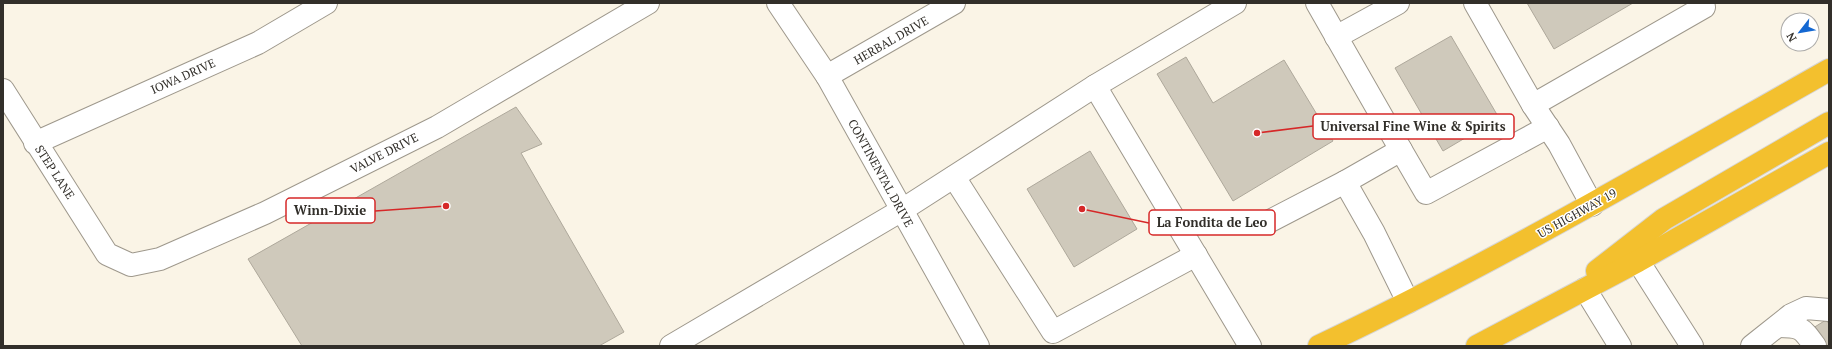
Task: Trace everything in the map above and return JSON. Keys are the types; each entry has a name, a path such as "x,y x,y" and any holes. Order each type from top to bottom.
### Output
{"highway":[{"name":"US HIGHWAY 19","path":"1319,346 1475,268 1592,205 1829,70"},
{"path":"1552,306 1664,219 1829,123"},
{"path":"1477,346 1638,261 1829,153"}],"street":[{"name":"IOWA DRIVE","path":"35,142 258,42 326,3"},
{"name":"VALVE DRIVE","path":"108,254 131,265 160,259 264,213 437,127 648,3"},
{"name":"CONTINENTAL DRIVE","path":"778,3 827,76 978,346"},
{"name":"HERBAL DRIVE","path":"827,76 954,3"},
{"path":"671,346 902,210 1095,86 1235,3"},
{"path":"1317,3 1426,193 1548,127"},
{"path":"1336,37 1398,3"},
{"path":"1475,3 1533,105 1559,144 1592,205"},
{"path":"1533,105 1704,7"},
{"path":"1095,86 1250,346"},
{"name":"STEP LANE","path":"3,90 108,254"},
{"path":"1268,222 1345,182 1402,150"},
{"path":"954,177 1053,332 1196,255"},
{"path":"1345,182 1374,233 1408,302"},
{"path":"1638,261 1692,346"},
{"path":"1585,289 1620,346"},
{"path":"1752,346 1779,326 1790,315 1806,308 1829,310"},
{"path":"1779,326 1795,326 1806,333 1815,346"},
{"path":"1738,346 1745,346"}],"building":[{"path":"1527,3 1633,3 1554,49"},
{"path":"1451,36 1499,118 1443,151 1395,68"},
{"path":"1186,57 1213,103 1284,60 1333,141 1233,201 1157,74"},
{"path":"516,107 542,144 521,153 624,332 599,346 302,346 248,259"},
{"path":"1090,151 1137,229 1074,267 1027,189"},
{"path":"1826,320 1829,324 1829,346 1823,346 1813,328"}],"place":[{"name":"Universal Fine Wine & Spirits","path":"1257,133"},
{"name":"Winn-Dixie","path":"446,206"},
{"name":"La Fondita de Leo","path":"1082,209"}]}
